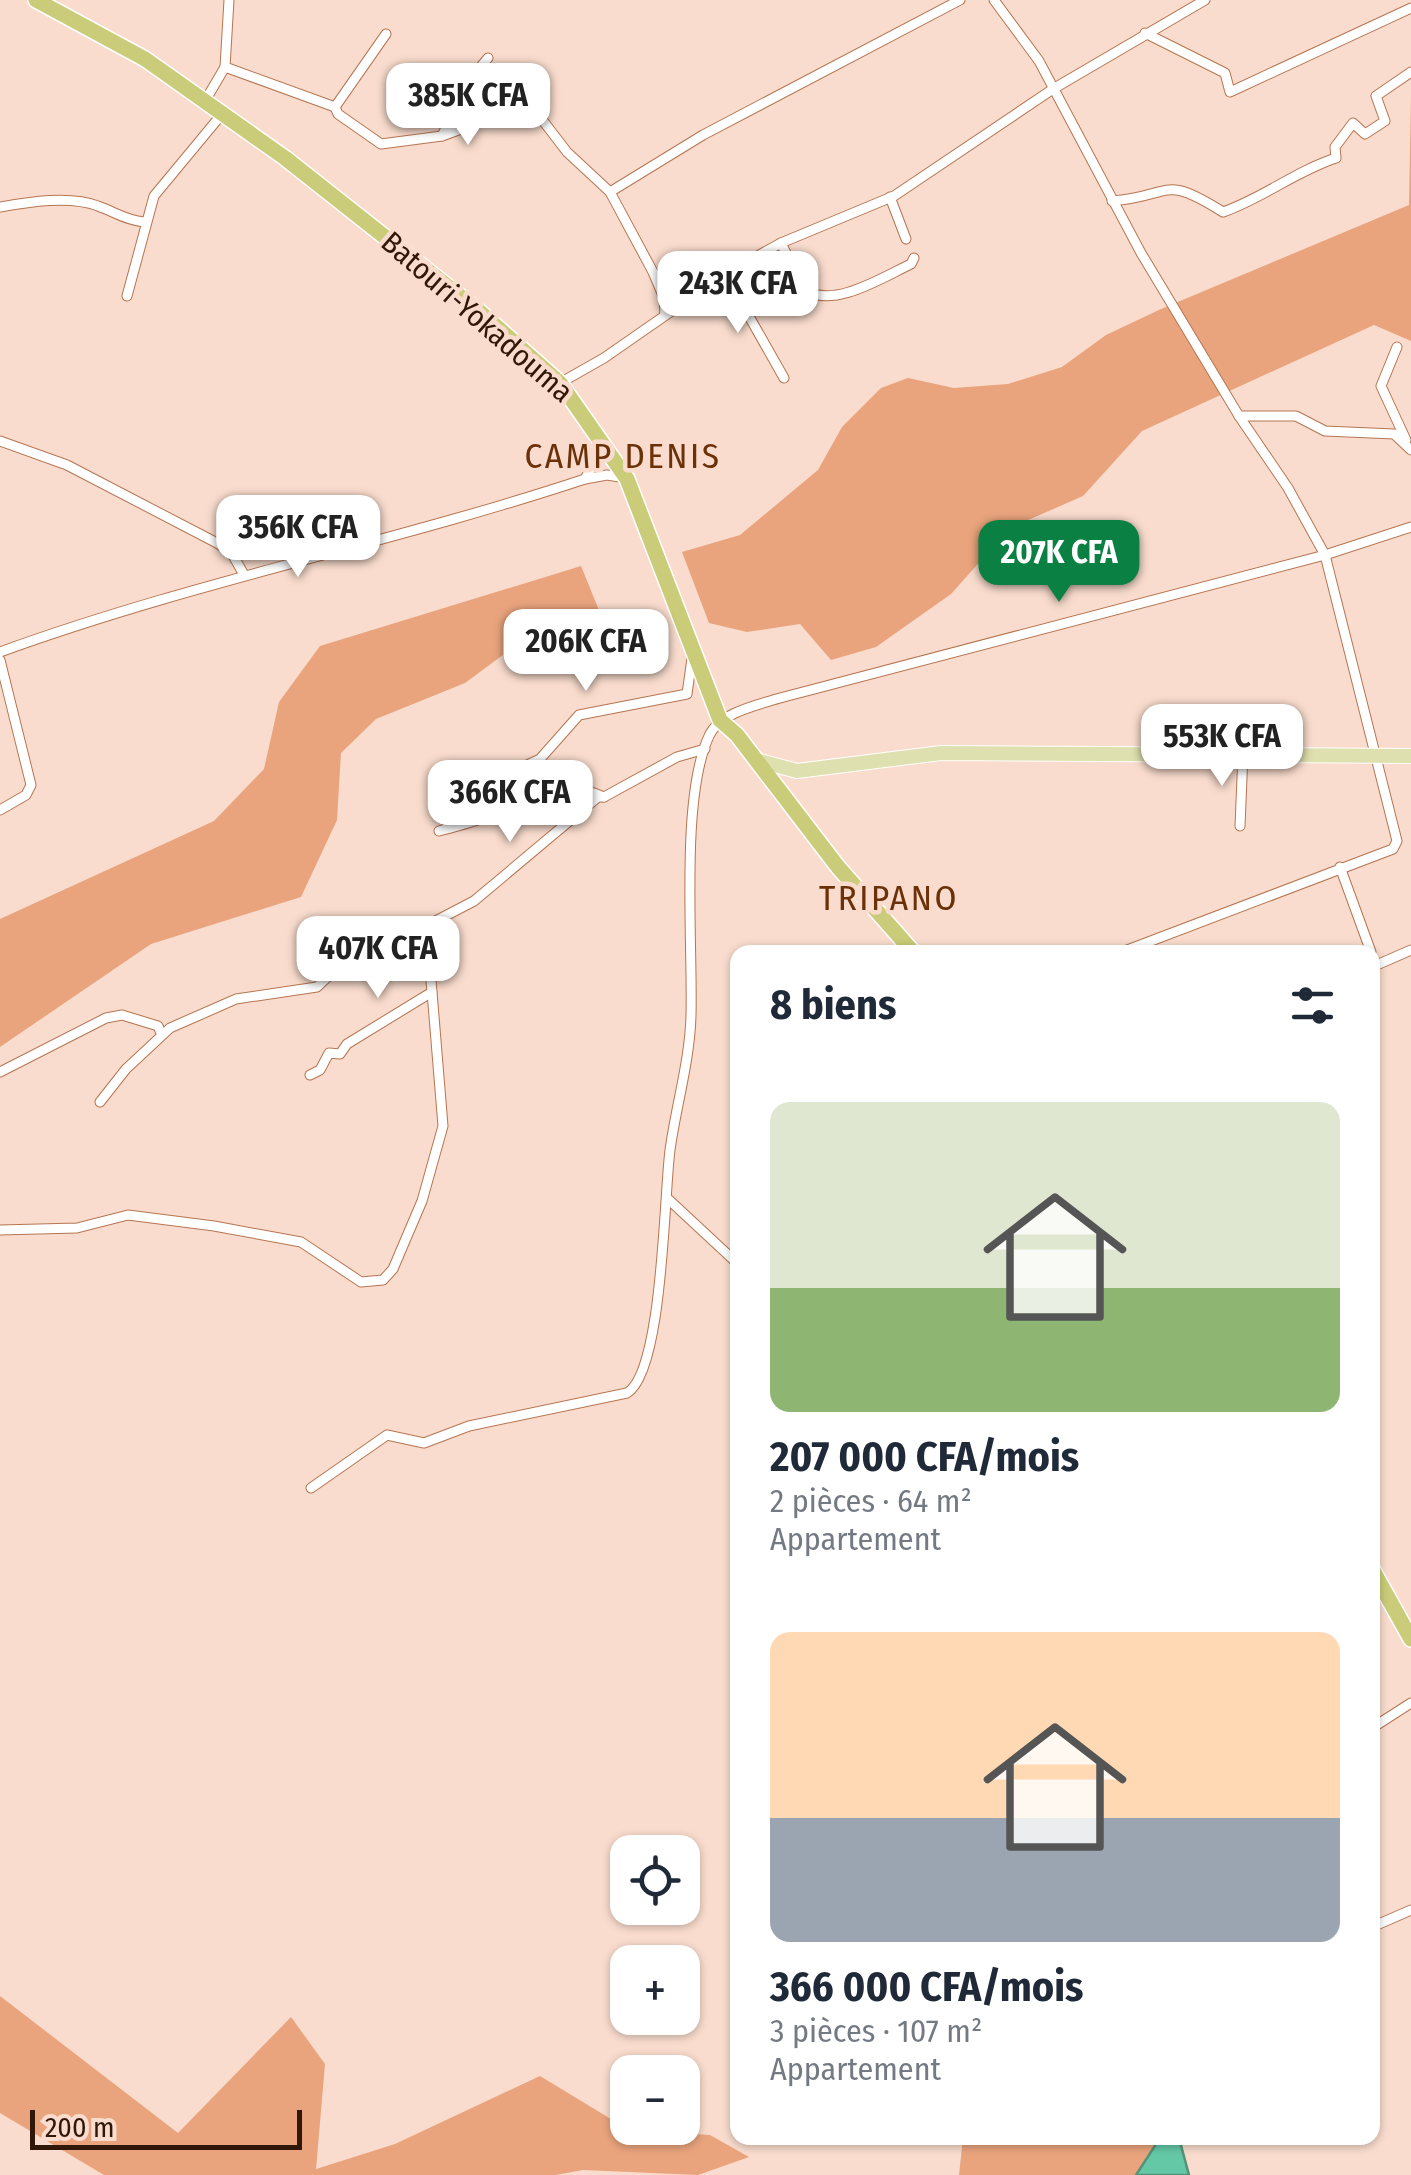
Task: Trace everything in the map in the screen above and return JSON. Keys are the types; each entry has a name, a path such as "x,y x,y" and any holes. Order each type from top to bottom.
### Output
{"highway":[{"name":"Batouri-Yokadouma","path":"36,0 146,58 206,101 407,253 560,383 628,479 720,720 908,945"},
{"path":"1380,1584 1411,1640"}],"main road":[{"path":"756,760 797,771 941,753 1411,756"},
{"path":"781,796 797,771"}],"street":[{"path":"206,101 225,67 229,0"},
{"path":"610,192 703,135 960,0"},
{"path":"994,0 1039,61 1112,202 1325,555 1397,845 1140,945"},
{"path":"560,383 725,274 781,243 890,198 1052,89 1205,0"},
{"path":"1145,33 1225,73 1230,92 1411,8"},
{"path":"335,107 386,34"},
{"path":"442,136 469,81 488,58"},
{"path":"225,67 335,107 374,142 442,136 519,108 534,109 567,152 610,192 664,298 665,315"},
{"path":"1112,202 1146,198 1161,187 1180,188 1223,212 1238,207 1299,170 1336,158 1335,147 1353,124 1366,134 1385,121 1376,96 1411,72"},
{"path":"127,296 154,196 222,114"},
{"path":"890,198 906,239"},
{"path":"0,207 22,200 95,204 121,219 144,222"},
{"path":"781,243 804,289 824,297 865,285 911,264 914,258"},
{"path":"725,274 784,378"},
{"path":"664,298 678,307"},
{"path":"1397,348 1381,386 1384,402 1411,449"},
{"path":"1238,416 1296,416 1326,431 1394,434 1411,449"},
{"path":"0,441 67,465 217,543 231,552 243,573"},
{"path":"585,479 604,443"},
{"path":"0,652 243,573 386,539 585,479 607,475 628,479"},
{"path":"311,1488 387,1434 424,1443 469,1426 633,1390 642,1374 656,1312 671,1142 691,1018 693,836 704,749 720,720 780,698 1325,555 1411,527"},
{"path":"479,781 501,777 540,760 579,715 686,694 689,657 696,650"},
{"path":"0,660 31,779 26,795 0,810"},
{"path":"100,1102 161,1033 236,1000 317,987 357,949 426,926 474,901 598,797 677,757 704,749"},
{"path":"1240,826 1243,753"},
{"path":"439,831 487,817 551,786 572,786 604,797"},
{"path":"1340,867 1368,945"},
{"path":"0,1230 77,1228 128,1215 214,1226 301,1242 361,1282 383,1280 393,1269 422,1201 443,1126 426,926"},
{"path":"1380,958 1411,950"},
{"path":"310,1075 320,1070 328,1053 340,1054 347,1044 432,992"},
{"path":"0,1072 106,1018 140,1018 158,1026 161,1033"},
{"path":"667,1198 730,1257"},
{"path":"1380,1723 1411,1703"},
{"path":"1380,1924 1411,1910"}],"shaded area":[{"path":"1411,96 1411,341 1374,325 1142,431 1083,496 1010,528 951,594 876,647 831,660 800,624 747,632 709,623 682,552 740,535 818,470 842,427 881,388 908,378 954,388 1008,384 1062,367 1106,335 1161,309 1409,205"},
{"path":"581,566 605,625 511,649 465,683 376,719 341,753 337,820 301,897 151,944 0,1047 0,919 214,821 264,769 279,702 320,646"},
{"path":"0,1996 178,2133 291,2017 325,2064 316,2169 395,2144 540,2076 610,2118 610,2145 700,2145 700,2134 710,2135 749,2157 698,2175 583,2170 556,2175 104,2175 0,2113"},
{"path":"962,2145 1155,2145 1136,2175 959,2175"},
{"path":"1155,2145 1181,2145 1189,2175 1136,2175"}],"district":[{"name":"CAMP DENIS","path":"623,456"},
{"name":"TRIPANO","path":"889,898"}]}
